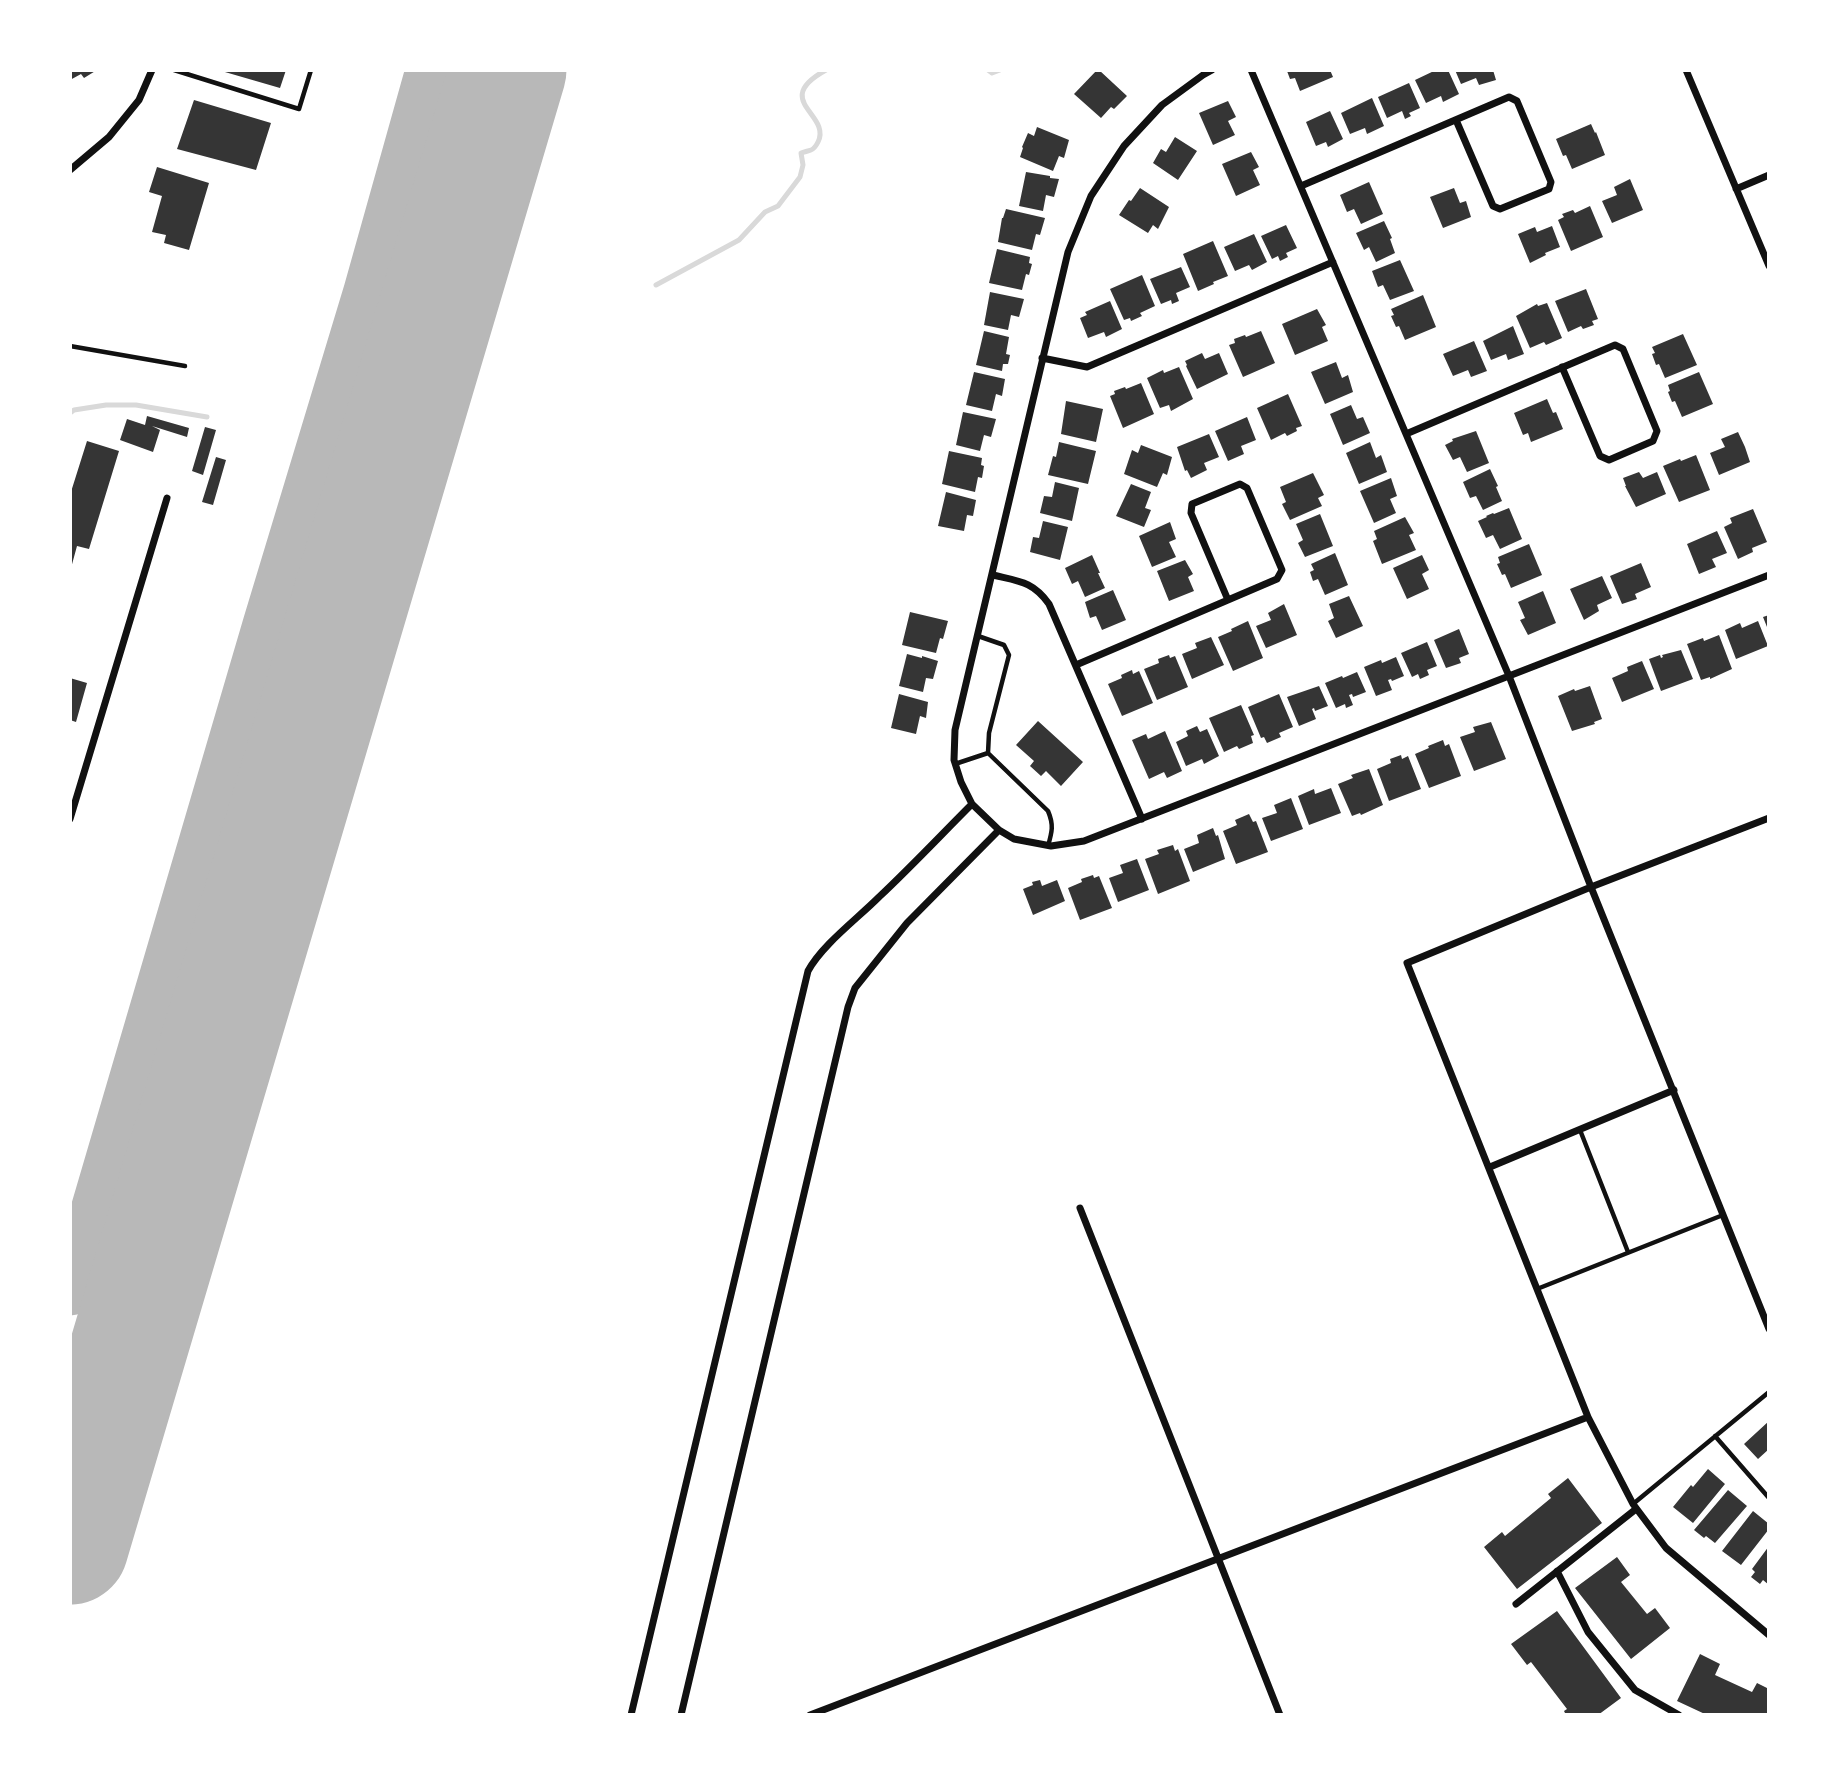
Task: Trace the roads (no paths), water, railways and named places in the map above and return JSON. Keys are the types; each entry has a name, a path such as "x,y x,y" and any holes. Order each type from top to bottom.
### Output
{"street":[{"path":"73,168 109,137 139,100 152,70"},
{"path":"1212,70 1162,105 1124,145 1091,196 1068,252 955,730 955,764 961,782 972,804 986,820 1014,839 1048,846 1084,841 1769,575"},
{"path":"1251,70 1509,676 1769,1329"},
{"path":"1686,70 1769,266"},
{"path":"1301,186 1509,97 1517,101 1551,182 1549,189 1500,209 1493,206 1456,120"},
{"path":"1736,189 1769,175"},
{"path":"1042,358 1087,367 1333,262"},
{"path":"1406,434 1562,367 1615,345 1622,349 1657,431 1653,441 1609,460 1600,456 1562,367"},
{"path":"1076,665 1228,600 1277,579 1282,569 1247,488 1240,484 1192,504 1191,513 1228,600"},
{"path":"70,819 167,498"},
{"path":"993,575 1027,583 1041,592 1049,604 1142,819"},
{"path":"631,1715 808,971 813,961 972,804"},
{"path":"1769,818 1591,887 1407,963 1588,1417 1634,1506 1666,1548 1769,1635"},
{"path":"681,1715 848,1007 855,988 908,923 999,830"},
{"path":"1490,1167 1674,1090"},
{"path":"1080,1208 1280,1715"},
{"path":"810,1715 1588,1417"},
{"path":"1516,1604 1634,1506"},
{"path":"1557,1571 1588,1632 1635,1690 1679,1715"}],"lane":[{"path":"174,70 299,108 311,70"},
{"path":"70,159 73,168"},
{"path":"70,346 185,366"},
{"path":"978,636 1004,645 1009,655 989,733 988,753 1048,811 1053,828 1048,846"},
{"path":"955,764 988,753"},
{"path":"1580,1129 1628,1252"},
{"path":"1537,1289 1723,1214"},
{"path":"1634,1506 1769,1392"},
{"path":"1715,1436 1769,1498"}],"waterway":[{"path":"656,285 739,240 765,212 778,206 800,177 803,165 801,153 812,149 818,142 820,132 806,107 803,90 810,81 826,70"},
{"path":"988,70 992,73 1000,70"},
{"path":"70,413 106,405 136,405 207,417"}]}
